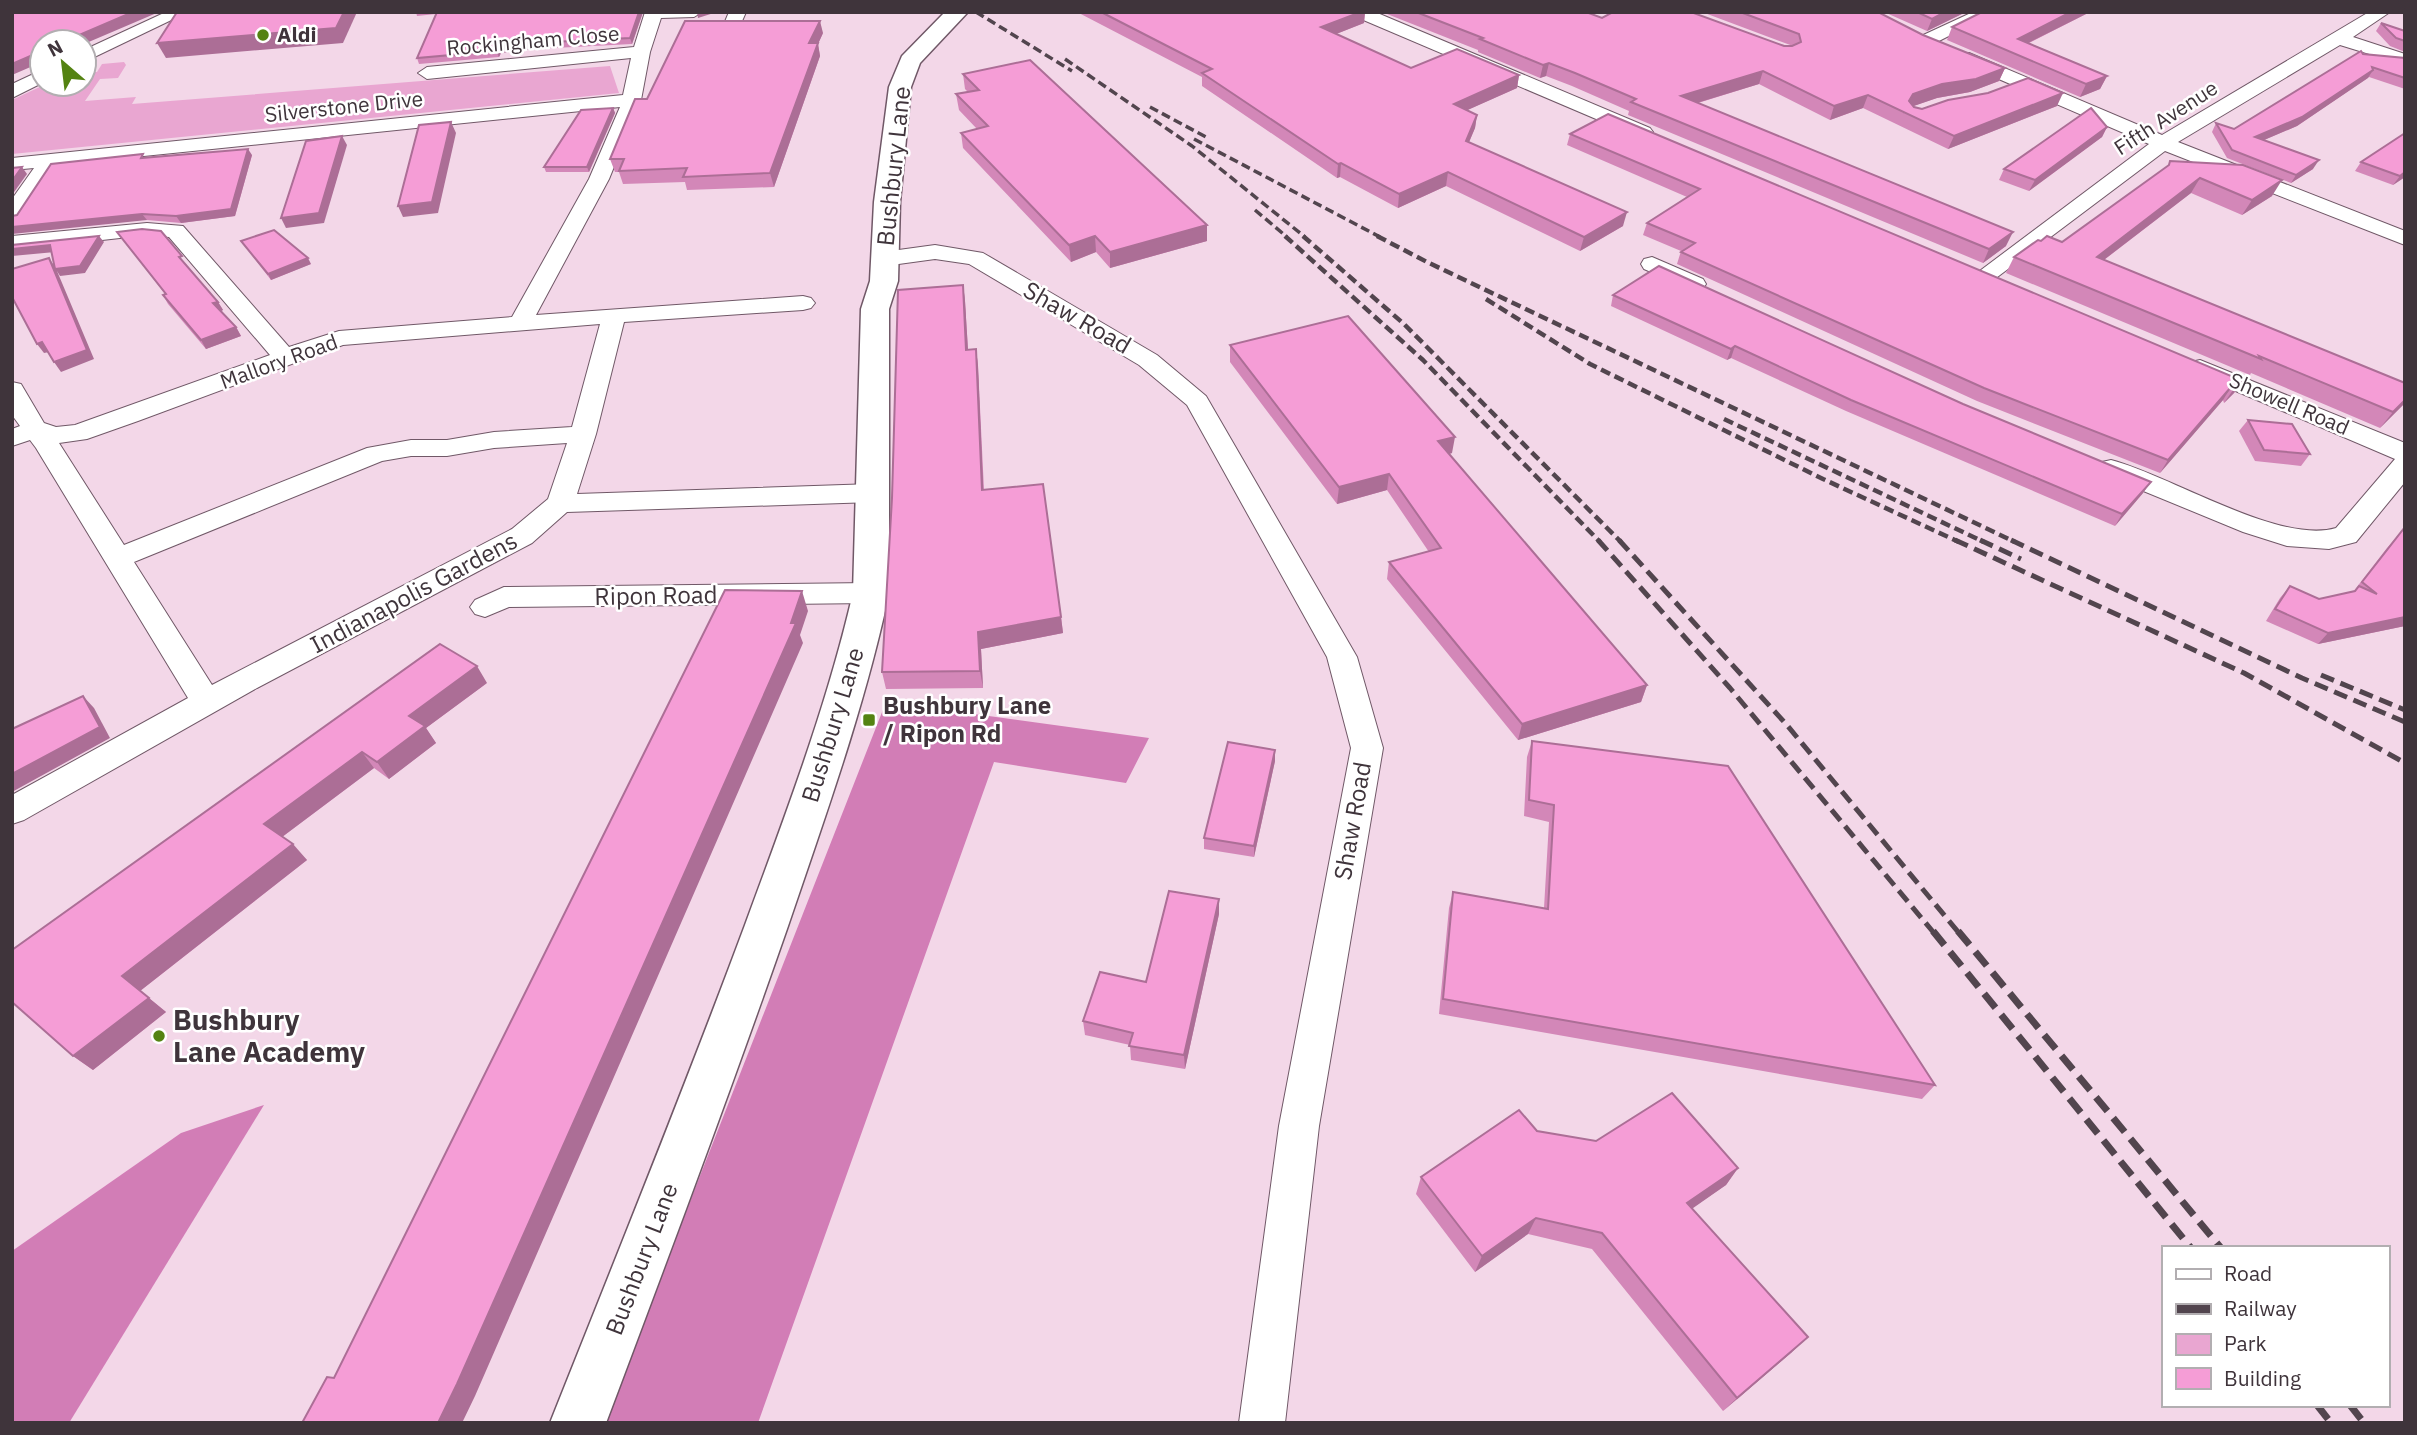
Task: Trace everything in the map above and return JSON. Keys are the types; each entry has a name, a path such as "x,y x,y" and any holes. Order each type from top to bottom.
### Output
{"street":[{"path":"98,50 180,12"},
{"path":"654,13 694,12"},
{"path":"1360,12 1666,142"},
{"path":"1988,12 1919,38 2163,143 2401,232"},
{"name":"Fifth Avenue","path":"2009,286 1977,273 2163,143 2382,12"},
{"name":"Rockingham Close","path":"428,73 622,57 641,52 654,13"},
{"name":"Bushbury Lane","path":"578,1423 705,1096 806,814 857,651 872,593 875,309 884,281 887,202 900,87 910,61 953,17"},
{"path":"2338,38 2405,60"},
{"path":"520,323 599,179 632,100 641,52"},
{"path":"1998,91 2021,82"},
{"name":"Silverstone Drive","path":"12,164 632,100"},
{"path":"12,215 50,160"},
{"path":"12,243 147,229 175,231 282,354 292,354"},
{"name":"Shaw Road","path":"884,259 935,252 975,258 1148,360 1196,401 1342,657 1367,748 1299,1126 1262,1423"},
{"path":"1651,264 1723,297"},
{"name":"Mallory Road","path":"24,433 78,433 339,338 803,303"},
{"path":"613,319 583,434 560,503 873,493"},
{"name":"Showell Road","path":"2175,356 2405,453"},
{"path":"12,389 26,417 24,433 117,558 207,702"},
{"path":"117,558 376,454 411,448 447,448 494,440 583,434"},
{"path":"2091,460 2253,526 2306,541 2329,540 2346,535 2405,464"},
{"name":"Indianapolis Gardens","path":"12,811 207,702 477,563 522,536 560,503"},
{"name":"Ripon Road","path":"485,607 504,597 872,593"}],"green space":[{"path":"124,62 126,65 118,78 100,79 98,82 98,70 102,64"},
{"path":"610,66 619,93 12,154 12,100 28,92 28,98 87,98 85,101 136,97 132,104"}],"shaded area":[{"path":"886,702 1149,738 1126,783 994,762 758,1423 603,1423"},
{"path":"264,1105 69,1423 12,1423 12,1251 181,1133"}],"building":[{"path":"12,12 133,12 96,28 28,28 28,57 12,64"},
{"path":"177,12 344,12 336,28 157,43"},
{"path":"437,12 639,12 630,38 532,43 498,47 496,51 417,58"},
{"path":"1101,12 1361,12 1321,27 1411,68 1457,49 1519,75 1454,104 1477,115 1466,141 1627,212 1584,237 1448,172 1399,194 1341,163 1338,164 1202,73 1212,69"},
{"path":"1416,12 1586,12 1602,18 1613,12 1691,12 1784,46 1792,46 1801,42 1799,34 1740,12 1878,12 1923,35 2005,68 1976,79 1942,84 1913,94 1909,101 1914,107 1922,109 1948,100 1988,93 2028,78 2063,93 1954,136 1868,95 1834,106 1763,71 1681,96 2013,232 1989,249 1631,102 1636,99 1575,73 1549,63 1543,65"},
{"path":"1917,12 1945,12 1932,19"},
{"path":"1982,12 2071,12 2018,39 2107,76 2086,84 1952,27"},
{"path":"685,21 820,21 809,43 818,43 770,173 683,177 687,168 619,171 624,159 610,159 635,99 647,99"},
{"path":"2381,23 2405,31 2405,41 2396,38"},
{"path":"2361,51 2363,54 2405,58 2405,78 2372,67 2373,70 2302,117 2255,137 2319,160 2296,175 2232,150 2216,123 2234,129"},
{"path":"1030,60 1207,225 1110,252 1095,236 1069,245 961,133 988,126 956,94 979,90 963,74"},
{"path":"613,108 587,167 544,167 581,110"},
{"path":"2091,108 2107,127 2035,180 2004,169"},
{"path":"1608,114 2243,381 2233,390 2231,387 2168,460 1984,388 1681,252 1695,243 1647,223 1700,189 1570,134"},
{"path":"451,122 432,202 398,206 419,125"},
{"path":"2405,133 2405,172 2400,176 2361,162"},
{"path":"342,136 319,213 281,218 306,141"},
{"path":"248,149 231,209 176,216 142,214 12,227 12,216 17,215 51,164 143,154 141,158"},
{"path":"2170,161 2243,165 2282,180 2252,200 2200,178 2097,257 2405,383 2405,400 2393,412 2014,257 2047,236 2062,242 2169,165"},
{"path":"22,167 12,181 12,168"},
{"path":"142,229 161,231 182,256 179,257 218,302 213,303 236,327 201,340 163,295 166,294 117,232"},
{"path":"274,230 308,258 268,274 241,241"},
{"path":"99,236 80,266 55,269 50,245 12,249 12,245"},
{"path":"49,258 87,350 54,362 42,342 37,344 12,297 12,269"},
{"path":"1659,266 1963,404 2151,482 2122,514 1851,400 1735,346 1731,349 1613,295"},
{"path":"963,285 966,350 976,349 982,490 1043,484 1061,617 978,632 980,671 882,672 892,498 898,290"},
{"path":"1348,316 1455,437 1438,441 1647,685 1522,724 1389,562 1441,548 1389,474 1339,487 1230,345"},
{"path":"2248,420 2292,424 2310,454 2264,450"},
{"path":"2405,527 2405,617 2328,633 2275,609 2290,586 2319,599 2355,591 2359,586 2377,594 2362,582"},
{"path":"725,590 802,591 791,623 796,623 438,1423 302,1423 327,1377 334,1378"},
{"path":"440,644 477,666 409,716 425,726 377,762 362,752 264,824 293,844 122,976 149,998 73,1056 12,1002 12,950"},
{"path":"83,696 100,727 12,774 12,729"},
{"path":"1532,741 1728,766 1935,1085 1443,999 1453,892 1548,909 1554,805 1529,800"},
{"path":"1228,742 1275,750 1254,846 1204,838"},
{"path":"1169,891 1219,899 1184,1055 1129,1046 1133,1033 1083,1021 1100,972 1146,982"},
{"path":"1672,1093 1738,1168 1687,1203 1808,1337 1737,1398 1602,1233 1536,1218 1482,1256 1421,1177 1519,1110 1537,1131 1596,1141"}],"railway":[{"path":"976,12 1072,71"},
{"path":"1065,59 1192,146 1305,237"},
{"path":"1150,107 1208,138"},
{"path":"1194,139 1380,237"},
{"path":"1255,210 1287,237"},
{"path":"1285,236 1423,360 1600,542"},
{"path":"1303,236 1404,324 1621,542"},
{"path":"1377,236 2015,542"},
{"path":"1486,299 1590,364 1823,479 1959,542"},
{"path":"1724,419 1984,542"},
{"path":"1598,540 1730,688 1934,933"},
{"path":"1619,540 1786,724 1959,933"},
{"path":"1955,540 2244,673 2405,763"},
{"path":"1980,540 2021,559"},
{"path":"2011,540 2302,678 2405,722"},
{"path":"2321,675 2405,710"},
{"path":"1933,931 2189,1246"},
{"path":"1958,931 2219,1246"},
{"path":"2319,1407 2331,1423"},
{"path":"2352,1407 2364,1423"}],"place":[{"name":"Aldi","path":"263,35"},
{"name":"Bushbury Lane / Ripon Rd","path":"869,720"},
{"name":"Bushbury Lane Academy","path":"159,1036"}]}
